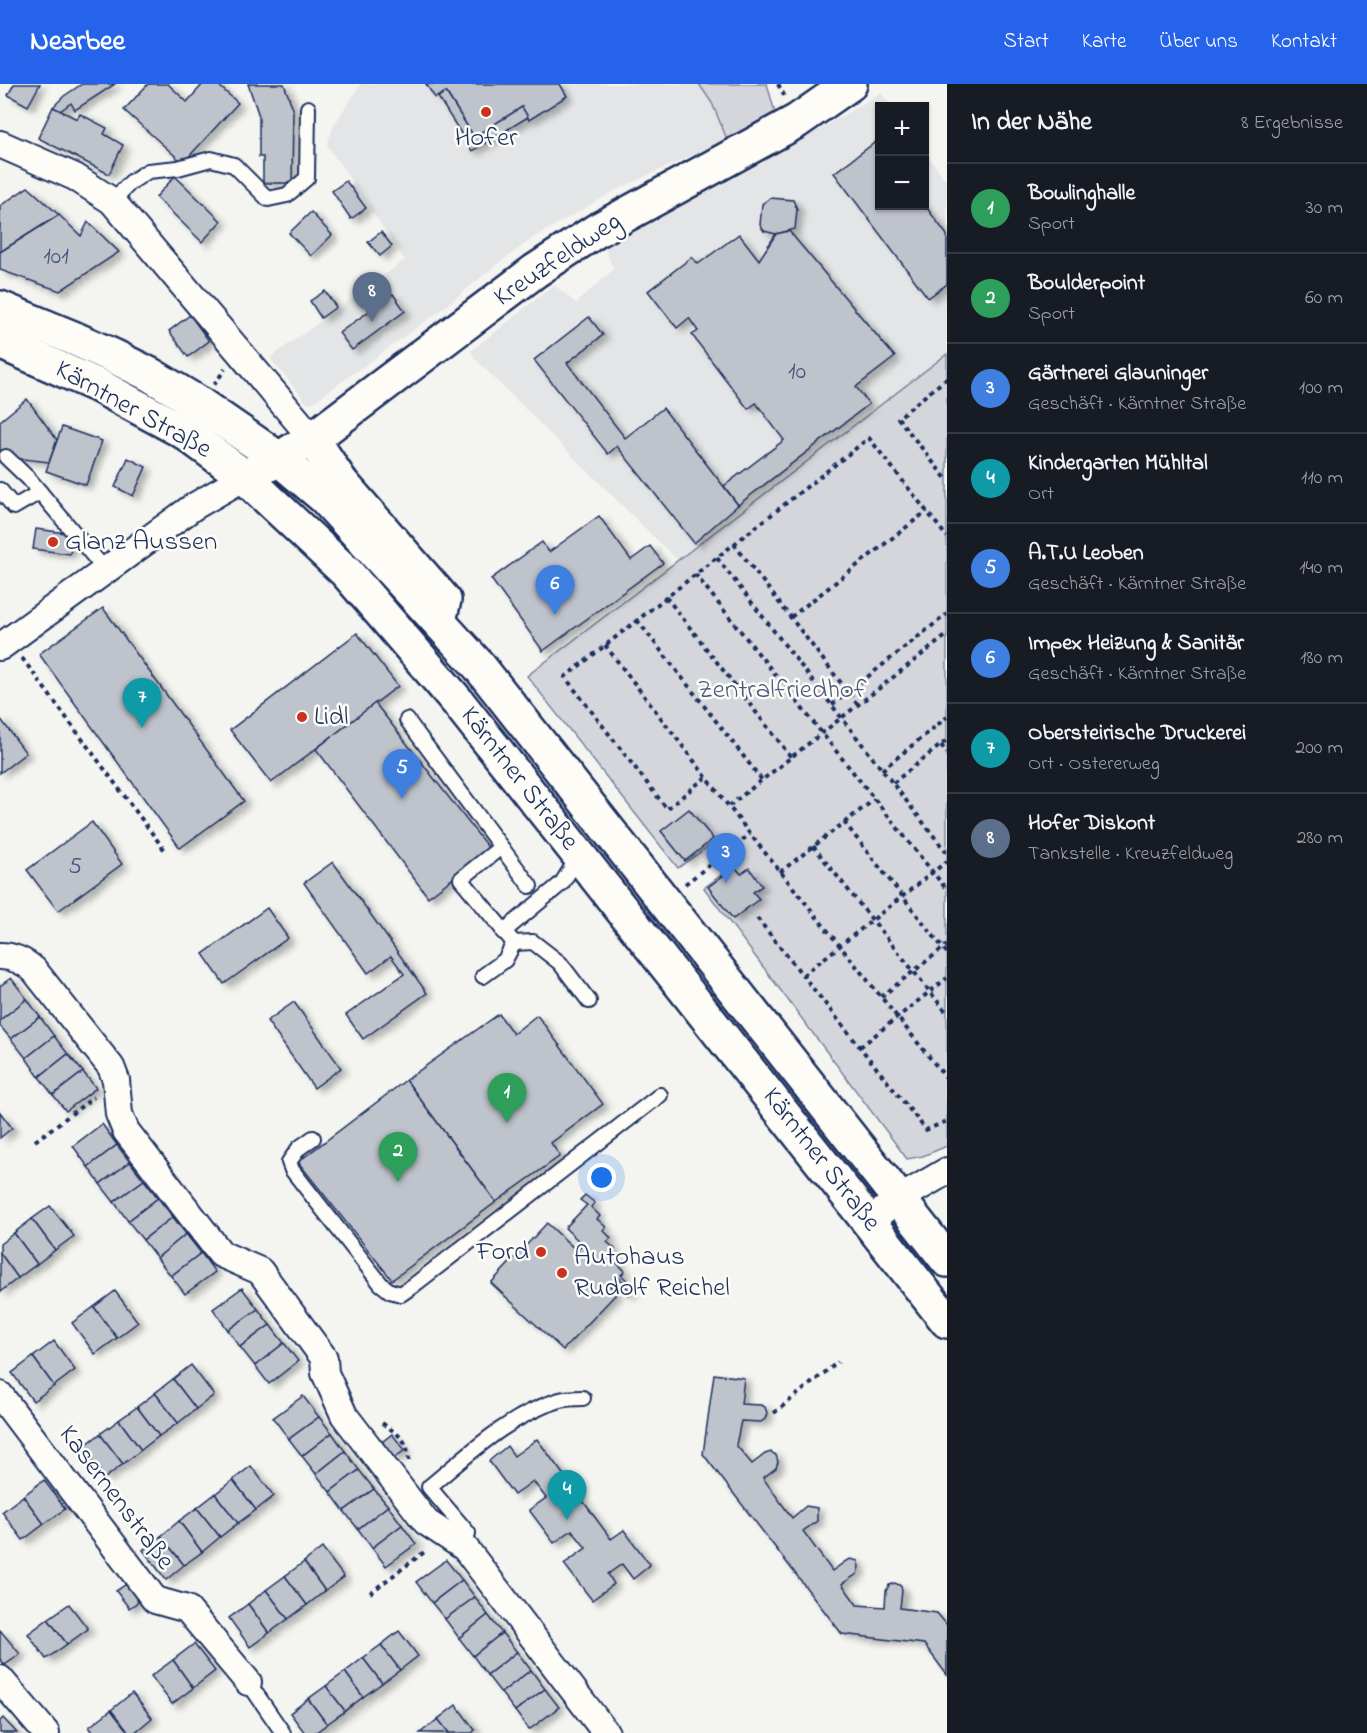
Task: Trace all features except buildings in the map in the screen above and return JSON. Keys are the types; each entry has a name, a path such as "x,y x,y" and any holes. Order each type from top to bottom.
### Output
{"main road":[{"name":"Kreuzfeldweg","path":"245,477 312,438 527,278 596,231 797,121 850,84"},
{"name":"Kärntner Straße","path":"0,308 73,338 151,375 201,405 279,459 325,498 479,666 947,1260"},
{"name":"Kärntner Straße","path":"0,342 131,402 184,432 245,477 347,573 457,701 947,1321"},
{"path":"312,438 341,482 444,600 439,620"}],"street":[{"path":"0,144 75,177 112,201 312,438"},
{"path":"4,644 193,507 245,477"},
{"path":"0,956 10,956 25,962 34,970 111,1066 116,1080 118,1113 126,1131 221,1254 260,1271 324,1358 325,1373 344,1415 426,1522 456,1541 606,1733"},
{"path":"869,1221 899,1199 947,1171"},
{"name":"Kasernenstraße","path":"0,1395 155,1600 187,1609 248,1682"},
{"path":"0,1679 45,1733"}],"lane":[{"path":"112,201 131,182 148,171 178,168 211,159 234,165 268,198 286,195 307,178 308,108"},
{"path":"6,458 40,492 106,571"},
{"path":"0,490 14,507 40,492"},
{"path":"407,720 530,886"},
{"path":"501,847 461,879 514,943 533,942 561,963 589,1002"},
{"path":"503,932 562,883 579,855"},
{"path":"483,976 505,960 514,943"},
{"path":"313,1138 299,1148 289,1162 292,1170 381,1284 390,1292 400,1294 660,1095"},
{"path":"456,1541 468,1533 429,1487 480,1444 521,1417 562,1400 584,1398"},
{"name":"Kasernenstraße","path":"248,1682 283,1733"}],"path":[{"path":"947,378 898,418 947,480"},
{"path":"706,777 667,809 565,677 869,438 947,537"},
{"path":"791,617 927,511"},
{"path":"734,544 858,705"},
{"path":"717,557 947,853"},
{"path":"695,574 947,890"},
{"path":"666,597 791,757"},
{"path":"832,705 947,615"},
{"path":"638,620 762,780"},
{"path":"729,807 947,635"},
{"path":"4,644 165,852"},
{"path":"605,645 750,834 947,1079"},
{"path":"882,770 947,717"},
{"path":"893,783 947,740"},
{"path":"941,745 947,753"},
{"path":"780,872 875,799"},
{"path":"844,822 945,947 947,953"},
{"path":"684,885 750,834"},
{"path":"813,846 947,1014"},
{"path":"803,975 947,861"},
{"path":"757,918 926,1130 947,1121"},
{"path":"881,997 945,947"},
{"path":"860,1047 947,978"},
{"path":"35,1142 116,1080"},
{"path":"774,1413 838,1362"},
{"path":"376,1416 383,1425 398,1433 408,1449 409,1464 429,1487"},
{"path":"370,1593 456,1541"}],"shaded area":[{"path":"361,84 699,84 712,103 727,139 614,191 533,238 437,313 315,401 307,403 270,358 405,260 327,145 334,125"},
{"path":"881,93 888,102 875,102 875,210 929,210 929,157 947,182 947,354 678,561 475,359 471,351 554,285 576,303 614,269 604,247 757,166"}],"green space":[{"path":"699,84 767,84 776,116 727,139 712,103"},
{"name":"Zentralfriedhof","path":"947,354 947,1146 923,1156 907,1159 704,888 733,866 715,842 678,868 527,676"}],"place":[{"name":"Hofer","path":"486,112"},
{"name":"Hofer Diskont","path":"372,322"},
{"name":"Glanz Aussen","path":"53,542"},
{"name":"Impex Heizung & Sanitär","path":"555,615"},
{"name":"Lidl","path":"302,717"},
{"name":"Obersteirische Druckerei","path":"142,728"},
{"name":"A.T.U Leoben","path":"402,799"},
{"name":"Gärtnerei Glauninger","path":"726,883"},
{"name":"Bowlinghalle","path":"507,1123"},
{"name":"Boulderpoint","path":"398,1182"},
{"name":"Ford","path":"541,1252"},
{"name":"Autohaus Rudolf Reichel","path":"562,1273"},
{"name":"Kindergarten Mühltal","path":"567,1520"}]}
